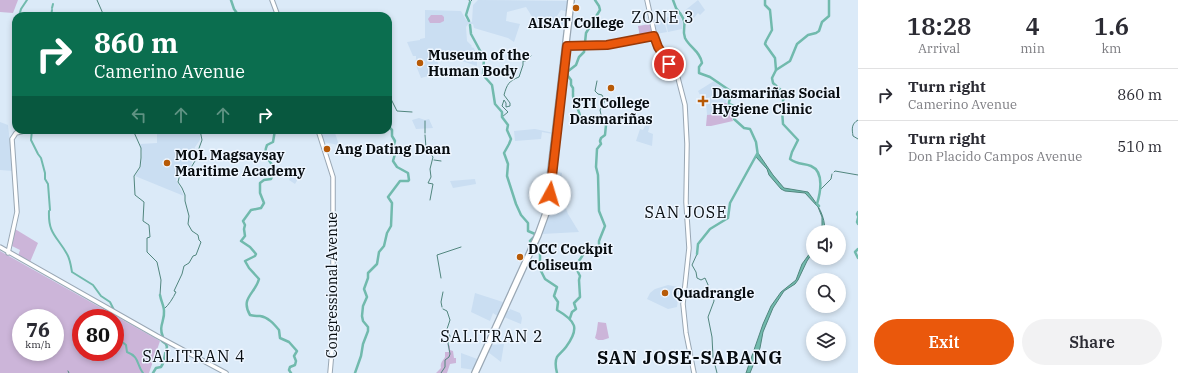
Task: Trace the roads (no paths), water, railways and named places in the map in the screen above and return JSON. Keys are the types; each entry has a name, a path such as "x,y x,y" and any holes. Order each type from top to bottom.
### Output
{"highway":[{"path":"475,373 545,221 550,202 571,0"}],"main road":[{"path":"273,0 278,12"},
{"path":"647,0 654,36 658,47 678,78 685,105 687,140 686,202 689,248 683,304 686,332 694,373"},
{"path":"566,46 607,45 654,36"},
{"path":"8,253 17,212 12,139 16,134"},
{"name":"Congressional Avenue","path":"318,134 333,175 333,342 330,373"},
{"path":"0,248 162,340 226,373"},
{"path":"203,361 223,373"}],"waterway":[{"path":"20,12 27,0"},
{"path":"97,0 102,12"},
{"path":"231,0 236,12"},
{"path":"469,0 470,2 472,0"},
{"path":"573,92 571,80 567,72 576,65 579,57 584,52 586,33 600,10 595,0"},
{"path":"673,0 679,12"},
{"path":"765,0 765,5 770,10 772,30 765,44 775,58 776,70"},
{"path":"819,206 817,204 820,184 818,173 811,166 798,163 790,159 798,140 783,124 782,110 784,93 773,83 772,78 776,70 790,61 797,44 808,35 819,31 822,22 829,16 829,0"},
{"path":"469,21 466,15 470,2"},
{"path":"52,8 53,4"},
{"path":"680,13 684,21 685,38 701,59 702,63 699,67 699,73 710,77 732,92 729,104 734,106 734,119 744,128 750,129 756,142 758,156"},
{"path":"470,25 471,34 484,58 483,75 492,85 495,104 502,112 502,117 508,125 507,130 511,139 504,153 508,164 507,176 516,204 521,215 528,223 528,231 535,234 530,241 533,244"},
{"path":"502,117 508,112 502,106 504,100 506,107 510,106 510,103 504,95 507,86 519,77 523,61 526,61 531,56"},
{"path":"597,81 595,91 602,95 605,101 600,110 602,119 601,122"},
{"path":"573,93 580,116 583,118 592,118 602,122"},
{"path":"392,101 397,111 412,112"},
{"path":"858,120 854,123 852,129 853,136 858,139"},
{"path":"425,121 425,133"},
{"path":"570,318 572,312 576,309 574,303 580,297 580,276 576,268 576,264 588,247 591,246 599,250 599,241 605,226 599,211 598,175 596,167 597,149 601,144 601,138 605,135 606,125 603,123"},
{"path":"32,134 31,140 41,158 45,179 48,184 50,210"},
{"path":"135,134 141,148 140,167 134,176 135,195 144,202 143,221 149,225 150,237 147,238 147,252 157,262 161,280 160,295"},
{"path":"164,309 176,292 174,291 184,266 189,263 193,256 196,255 201,242 198,235 192,231 188,224 189,216 185,195 178,182 180,174 186,170 189,171 195,161 195,157 202,140 201,134"},
{"path":"274,134 273,142 267,145 265,152 275,170 271,179 264,180 260,183 260,193 264,203 261,208 251,210 243,221 245,225 245,236 241,241 250,247 256,254 245,261 259,279 247,300 247,309 250,315 260,316 271,321 279,330 280,338 289,342 297,351 294,356 296,361 295,365 290,367 289,370 291,373"},
{"path":"355,373 368,331 368,327 363,321 362,316 363,306 367,297 364,289 368,278 368,273 377,264 379,252 384,246 387,233 391,226 392,203 388,197 400,181 409,180 408,173 397,167 393,161 395,154 393,148 395,141 392,134"},
{"path":"425,135 426,148 433,157 430,169 431,177 428,183 433,184 430,200"},
{"path":"697,254 698,244 710,229 728,218 730,203 757,154"},
{"path":"434,160 441,161"},
{"path":"834,172 858,175"},
{"path":"821,189 831,179 832,174"},
{"path":"49,211 50,225 68,256 72,272 93,285 101,296 110,302 114,309"},
{"path":"858,212 858,216"},
{"path":"858,218 858,224"},
{"path":"536,246 540,247 540,269 545,279 557,287 554,296 558,302 557,310 568,318 574,326 573,335 556,359 557,373"},
{"path":"441,278 437,255 461,247"},
{"path":"858,249 855,252 858,258"},
{"path":"697,254 692,265 696,272 697,278 701,280 705,278 709,287"},
{"path":"713,291 714,301 708,317 712,337 713,357 717,373"},
{"path":"442,307 441,302 443,292"},
{"path":"160,295 164,309 161,327 163,337"},
{"path":"441,373 445,367 445,360 450,354 448,343 450,336 447,329 450,320 447,311 443,309"},
{"path":"153,373 156,368 161,367 164,361 167,347 162,341"},
{"path":"124,343 126,345 127,352 136,358 143,373"}],"place":[{"name":"AISAT College","path":"576,8"},
{"name":"Museum of the Human Body","path":"420,63"},
{"name":"STI College Dasmariñas","path":"611,88"},
{"name":"Dasmariñas Social Hygiene Clinic","path":"703,101"},
{"name":"Ang Dating Daan","path":"327,149"},
{"name":"MOL Magsaysay Maritime Academy","path":"167,163"},
{"name":"DCC Cockpit Coliseum","path":"520,257"},
{"name":"Quadrangle","path":"665,293"}],"district":[{"name":"ZONE 3","path":"663,17"},
{"name":"SAN JOSE","path":"686,212"},
{"name":"SALITRAN 2","path":"492,336"},
{"name":"SALITRAN 4","path":"194,356"},
{"name":"SAN JOSE-SABANG","path":"690,357"}]}
